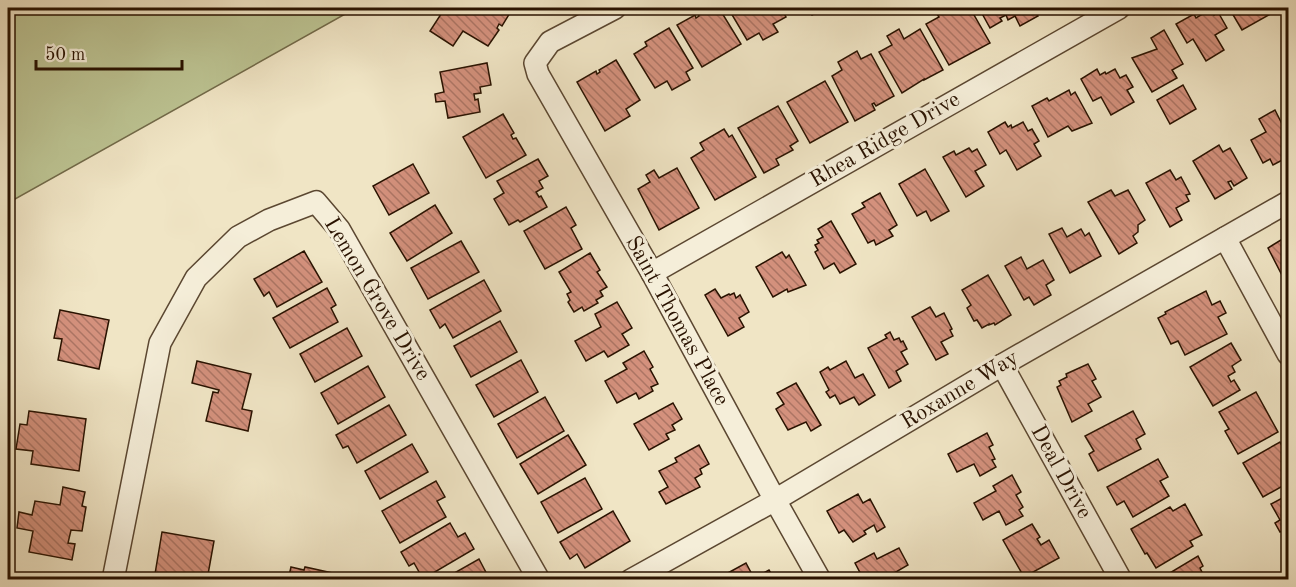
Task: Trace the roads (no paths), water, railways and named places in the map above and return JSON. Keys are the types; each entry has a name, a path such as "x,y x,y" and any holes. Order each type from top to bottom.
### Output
{"street":[{"name":"Saint Thomas Place","path":"615,8 550,42 535,63 538,74 652,273 820,579"},
{"name":"Rhea Ridge Drive","path":"652,273 1119,8"},
{"name":"Lemon Grove Drive","path":"113,579 160,343 196,278 238,237 269,220 316,202 339,228 539,579"},
{"name":"Roxanne Way","path":"631,579 775,500 1002,365 1288,202"},
{"path":"1226,238 1288,354"},
{"name":"Deal Drive","path":"1002,365 1121,579"}]}
